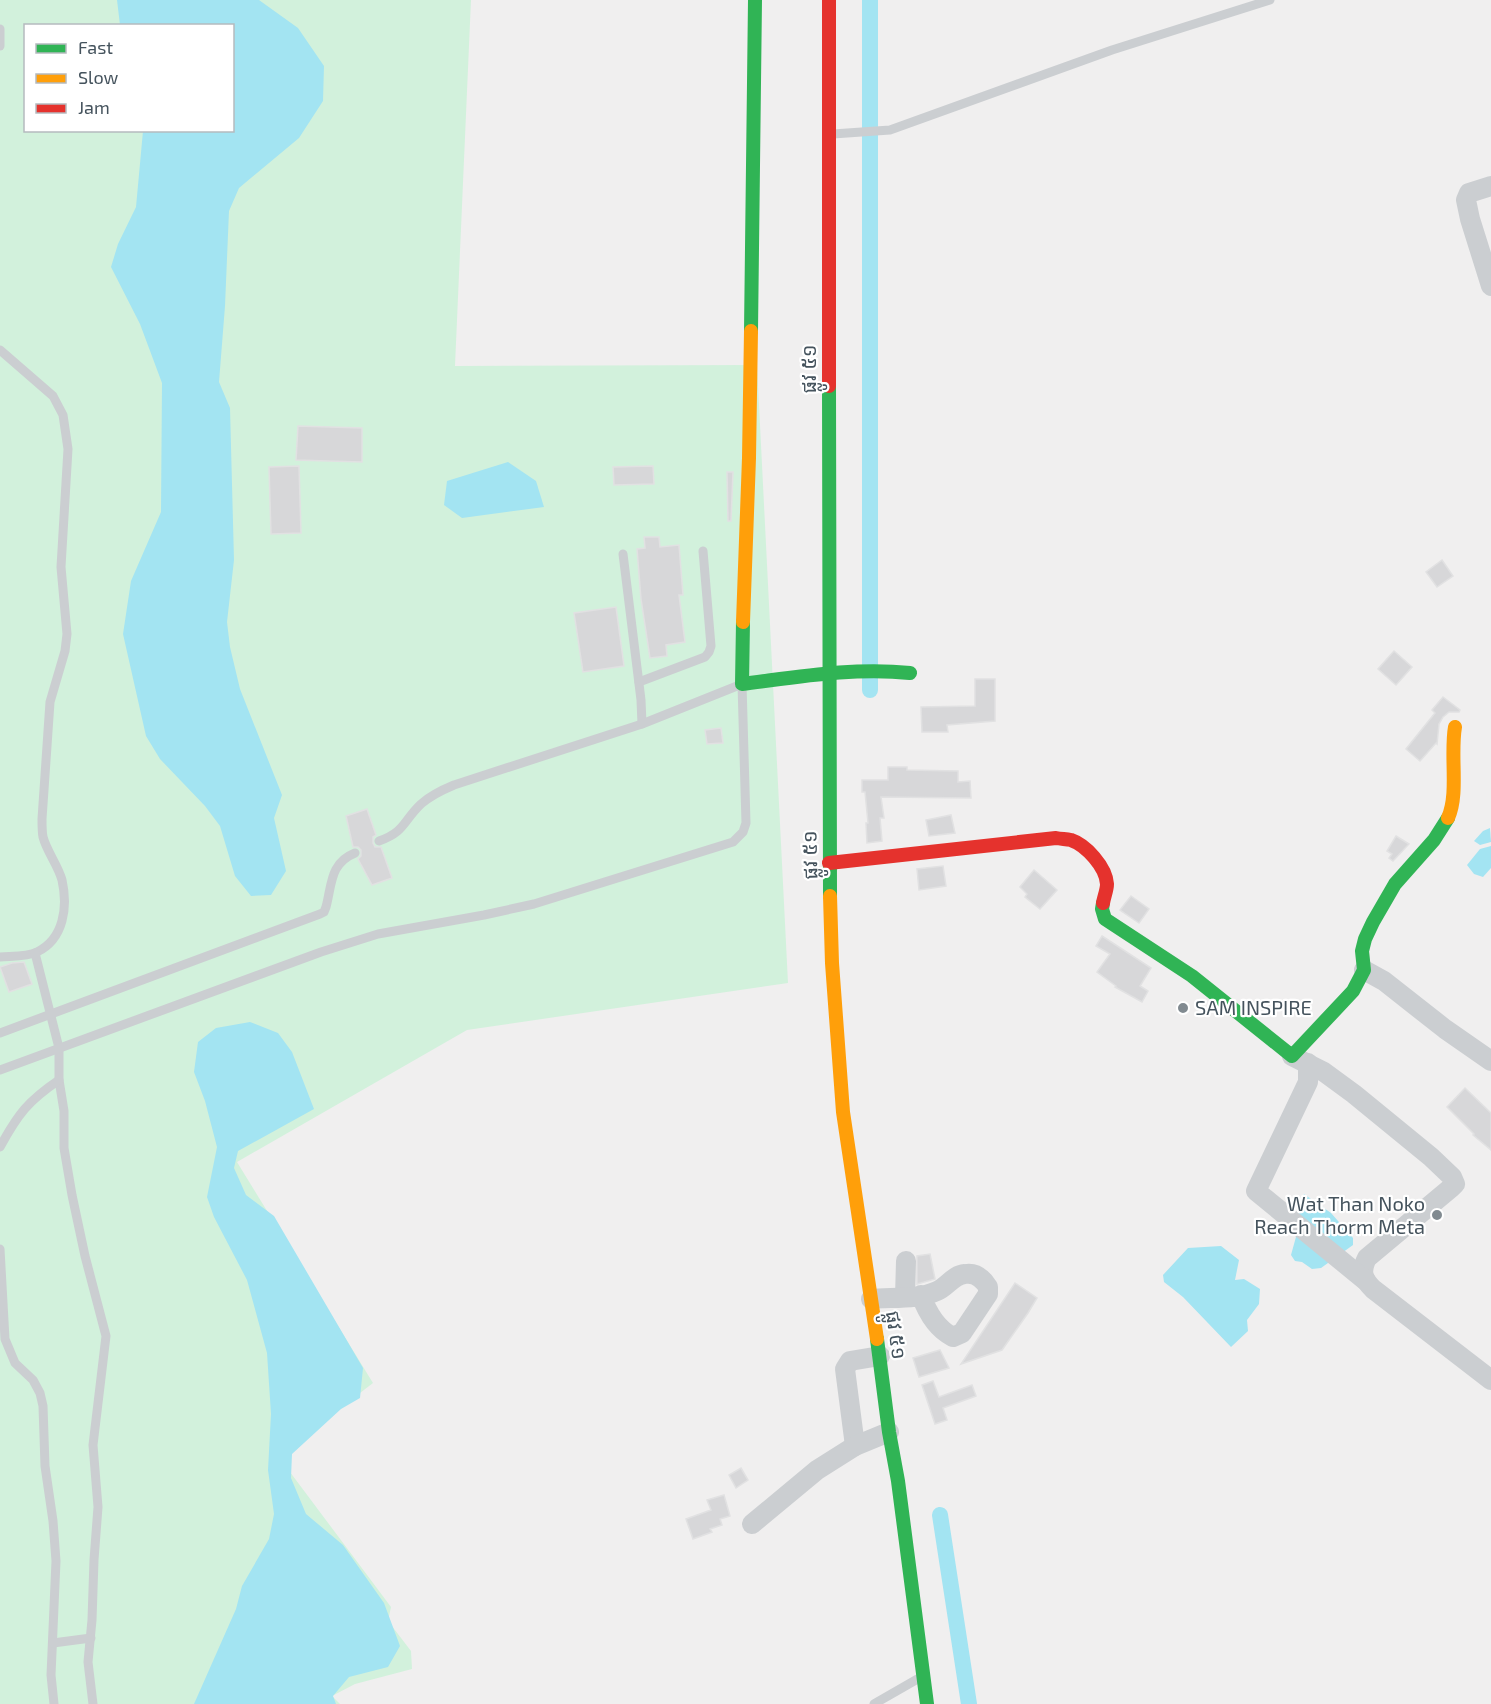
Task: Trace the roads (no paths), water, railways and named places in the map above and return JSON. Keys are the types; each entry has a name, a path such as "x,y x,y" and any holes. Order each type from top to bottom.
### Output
{"street":[{"path":"755,0 749,458 742,684 824,673 881,670 910,673"},
{"name":"ផ្លូវ ៥១","path":"829,0 824,673 832,963 843,1112 871,1299 865,1359 870,1440 898,1481 927,1704"},
{"path":"1491,186 1469,193 1466,200 1491,286"},
{"path":"1300,1059 1357,986 1364,970 1361,960 1367,933 1387,896 1436,836 1450,814 1453,802 1455,727"},
{"path":"829,863 1056,838 1071,840 1092,856 1107,881 1101,909 1105,919 1192,976 1300,1059 1324,1072 1363,1101 1431,1157 1455,1181 1452,1187 1366,1258 1362,1270 1366,1281"},
{"path":"1364,970 1384,981 1445,1029 1491,1061"},
{"path":"1300,1059 1308,1082 1256,1191 1491,1380"},
{"path":"871,1299 913,1296 906,1261"},
{"path":"752,1524 800,1483 870,1440 845,1374 845,1369 865,1359"}],"lane":[{"path":"829,135 890,130 1112,50 1270,0"},
{"path":"0,28 0,46"},
{"path":"0,350 53,396 63,415 68,449 61,567 67,634 65,651 50,702 42,819 43,838 62,880 63,914 60,930 50,943 35,953 0,957"},
{"path":"639,682 705,657 710,652 703,551"},
{"path":"622,554 639,682 642,724"},
{"path":"0,1070 321,952 378,934 534,904 734,842 743,832 746,815 742,684 642,724 454,785 431,796 418,806 400,830 379,842"},
{"path":"0,1033 320,915 326,907 335,868 341,860 355,853"},
{"path":"35,953 59,1048 59,1080 64,1111 64,1148 72,1195 106,1336 93,1445 98,1507 88,1662 93,1704"},
{"path":"0,1147 14,1120 25,1107 59,1080"},
{"path":"0,1249 5,1339 15,1363 33,1380 40,1393 43,1406 45,1466 56,1550 51,1675 54,1704"},
{"path":"53,1643 91,1638"},
{"path":"874,1704 923,1676"}],"water":[{"path":"117,0 259,0 298,28 324,66 323,101 299,138 239,188 229,211 219,382 230,408 234,560 227,622 230,647 240,689 282,795 274,818 286,871 271,895 251,896 235,876 220,826 205,806 160,759 146,736 123,634 131,581 161,512 162,383 140,324 111,267 118,244 136,207 143,132 234,132 234,24 120,24"},
{"path":"508,462 536,481 544,507 462,518 444,505 447,481"},
{"path":"1490,828 1491,842 1480,845 1474,841 1483,831"},
{"path":"1491,846 1491,868 1483,877 1474,874 1467,865 1480,849"},
{"path":"250,1022 278,1033 292,1052 314,1109 238,1151 234,1168 246,1195 274,1216 363,1368 360,1398 341,1409 292,1454 291,1478 306,1514 343,1545 384,1603 400,1646 388,1667 349,1677 333,1696 336,1704 194,1704 236,1609 242,1586 269,1539 274,1514 268,1470 271,1414 267,1353 247,1280 214,1217 207,1197 217,1147 205,1101 194,1072 198,1042 216,1028"},
{"path":"1304,1194 1331,1213 1353,1238 1353,1245 1321,1268 1312,1269 1302,1262 1295,1261 1291,1255 1299,1226 1297,1213"},
{"path":"1221,1246 1239,1260 1235,1280 1244,1279 1260,1289 1259,1304 1247,1320 1248,1331 1231,1347 1183,1297 1164,1282 1163,1275 1188,1248"}],"waterway":[{"path":"870,0 870,690"},
{"path":"940,1515 969,1704"}],"place":[{"name":"SAM INSPIRE","path":"1183,1008"},
{"name":"Wat Than Noko Reach Thorm Meta","path":"1437,1215"}]}
